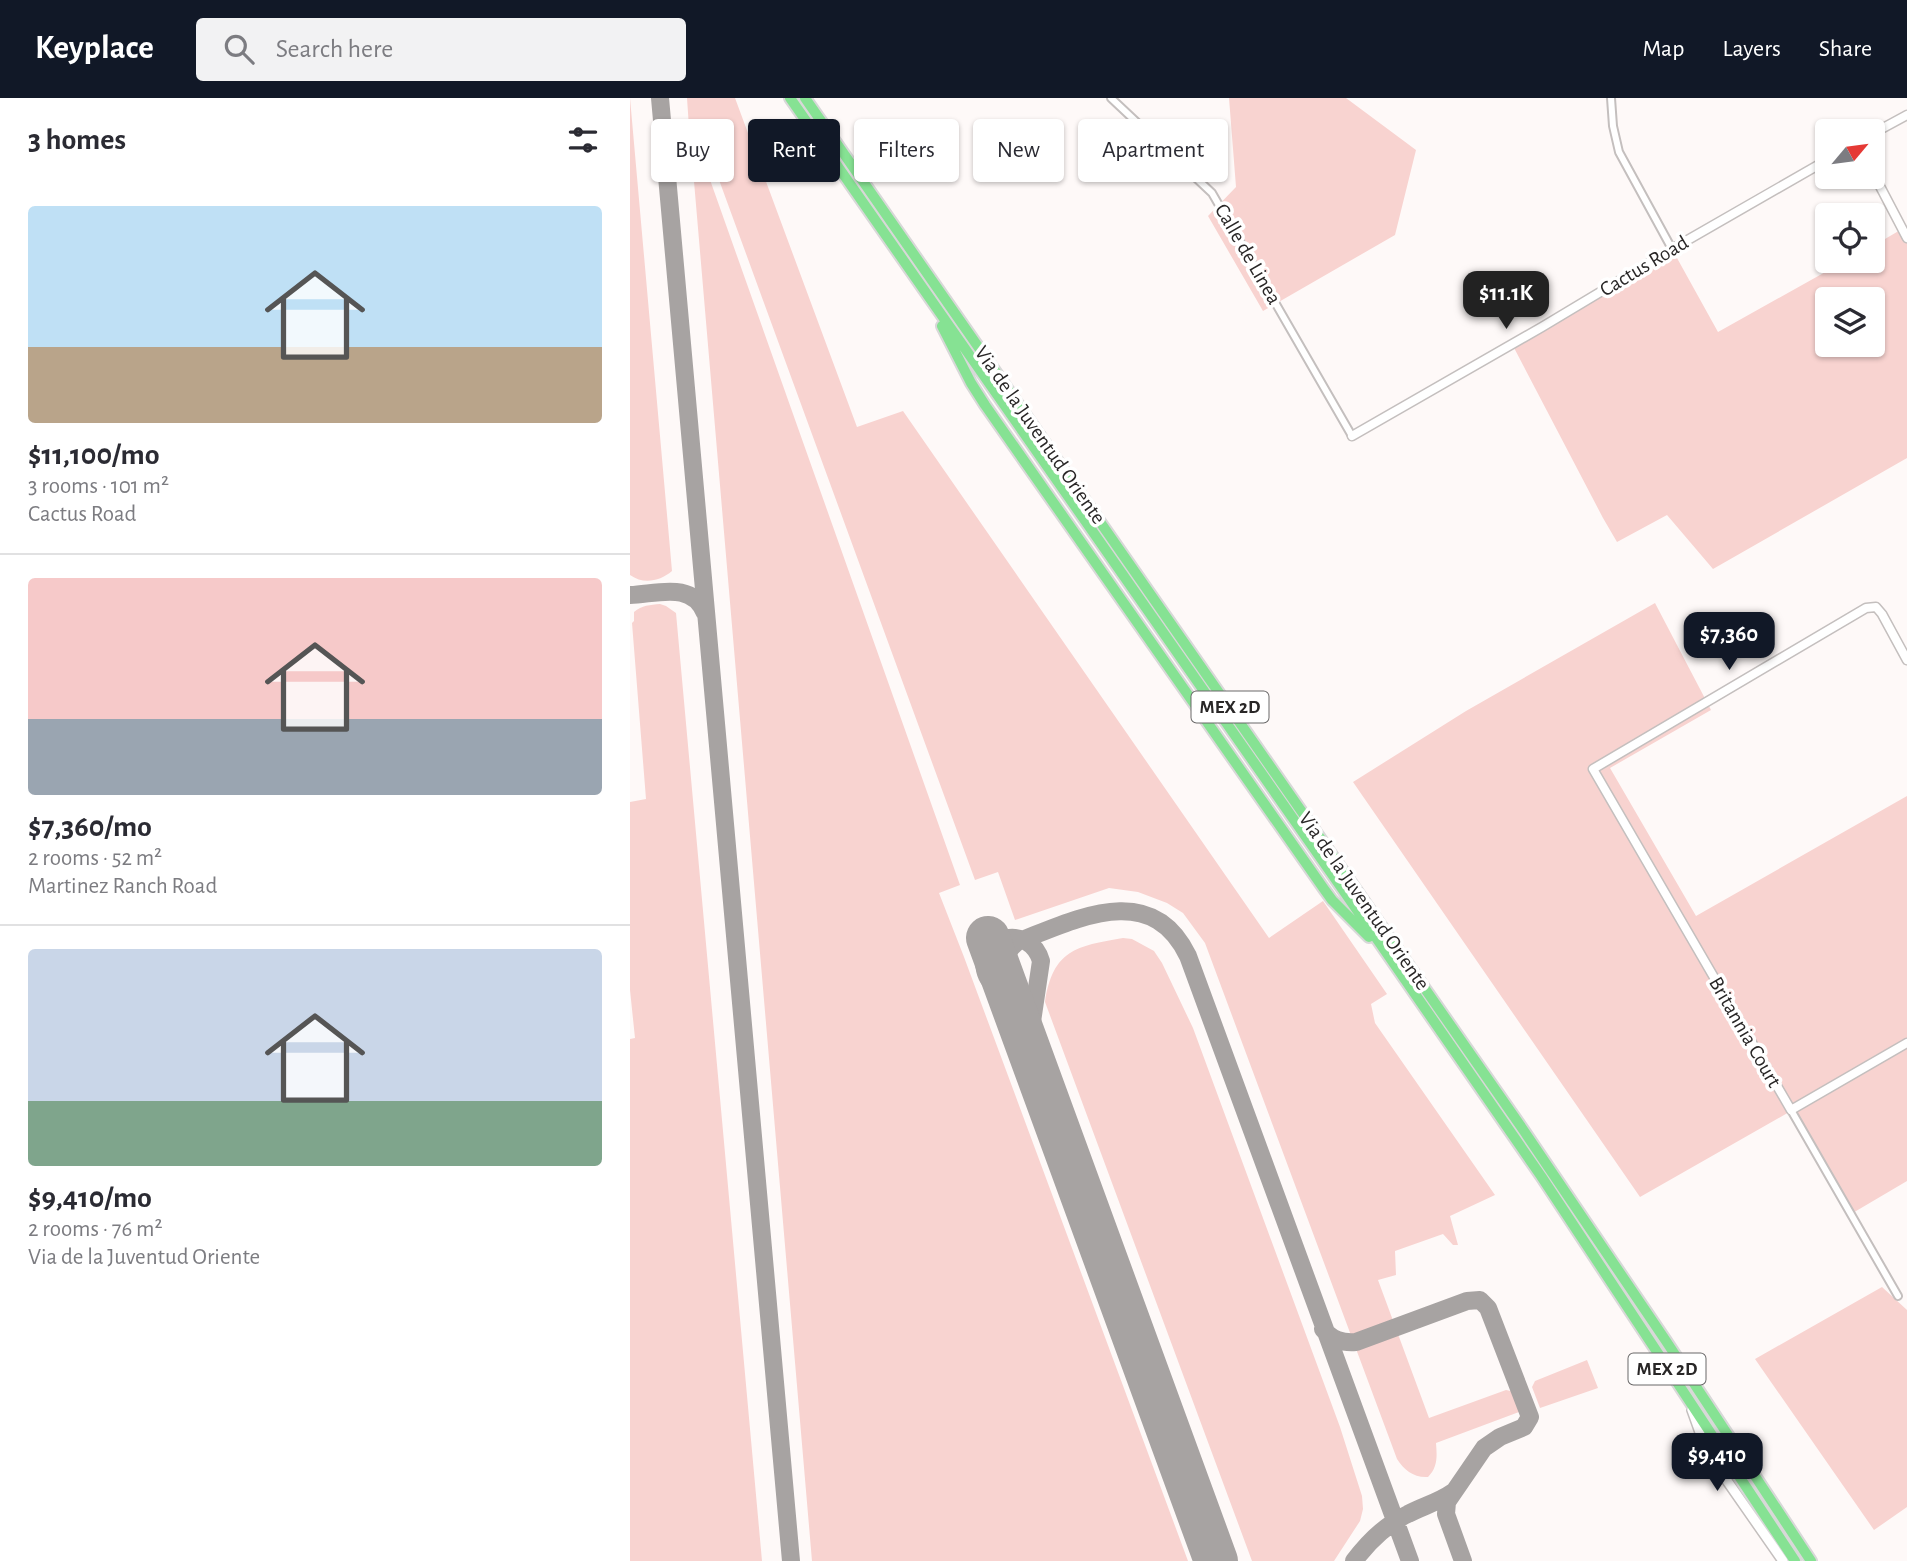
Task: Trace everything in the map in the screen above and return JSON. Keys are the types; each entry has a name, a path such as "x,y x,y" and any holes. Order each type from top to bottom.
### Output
{"highway":[{"name":"Via de la Juventud Oriente","path":"790,98 1387,955 1666,1341 1811,1561"},
{"name":"Via de la Juventud Oriente","path":"804,98 1382,926 1545,1173 1690,1405 1795,1561"}],"main road":[{"path":"1690,1405 1707,1452 1783,1561"}],"street":[{"name":"Calle de Linea","path":"1111,98 1212,193 1352,436"},
{"path":"1611,98 1613,126 1619,152 1672,248"},
{"path":"1885,127 1907,115"},
{"name":"Cactus Road","path":"1352,436 1815,167"},
{"path":"1881,189 1907,238"},
{"name":"Britannia Court","path":"1898,1296 1592,769 1866,608 1876,607 1882,614 1907,660"},
{"path":"1791,1111 1907,1043"}],"shaded area":[{"path":"630,98 672,571 646,581 630,575"},
{"path":"687,98 735,98 748,133 748,182 766,182 857,427 903,411 1269,938 1323,901 1387,994 1371,1004 1375,1023 1495,1195 1450,1216 1458,1245 1453,1245 1443,1234 1395,1251 1396,1275 1378,1280 1429,1418 1506,1390 1515,1392 1521,1409 1436,1443 1437,1457 1428,1477 1410,1472 1397,1459 1205,943 1183,913 1167,903 1138,892 1109,888 1015,920 998,872 975,880 720,182 734,182 734,119 688,119"},
{"path":"1229,98 1346,98 1416,150 1395,235 1263,311 1208,216 1236,187"},
{"path":"694,182 711,182 960,885 939,893 1188,1561 812,1561"},
{"path":"1902,229 1907,238 1907,458 1713,569 1667,515 1617,542 1512,344 1672,249 1718,332 1824,273 1885,273 1885,239"},
{"path":"1655,603 1711,710 1610,768 1696,916 1907,796 1907,1181 1851,1214 1791,1111 1640,1197 1353,782 1466,711"},
{"path":"660,604 676,613 762,1561 630,1561 630,1039 635,1038 630,990 630,802 646,799 632,623 634,612 646,606"},
{"path":"1123,938 1132,939 1154,951 1193,1028 1340,1427 1362,1496 1363,1509 1360,1521 1334,1561 1252,1561 1045,1002 1054,971 1069,954 1092,944"},
{"path":"1882,1287 1907,1310 1907,1507 1874,1530 1755,1359"},
{"path":"1587,1360 1598,1388 1540,1408 1532,1387 1535,1381"}],"taxiway":[{"path":"660,98 791,1561"},
{"path":"630,595 683,593 699,603 705,613"},
{"path":"1002,978 1005,958 1017,942 1087,916 1133,912 1154,918 1172,932 1188,956 1410,1561"},
{"path":"1014,1009 1006,996 990,981 985,970 985,958 989,949 1006,938 1026,942 1035,949 1041,961 1029,1042 1032,1058"},
{"path":"1323,1329 1338,1340 1356,1342 1467,1301 1480,1300 1488,1308 1530,1417 1524,1427 1500,1437 1484,1448 1447,1502 1446,1514 1463,1561"},
{"path":"1354,1561 1372,1540 1392,1523 1453,1492"}],"runway":[{"path":"988,938 1216,1561"}]}
